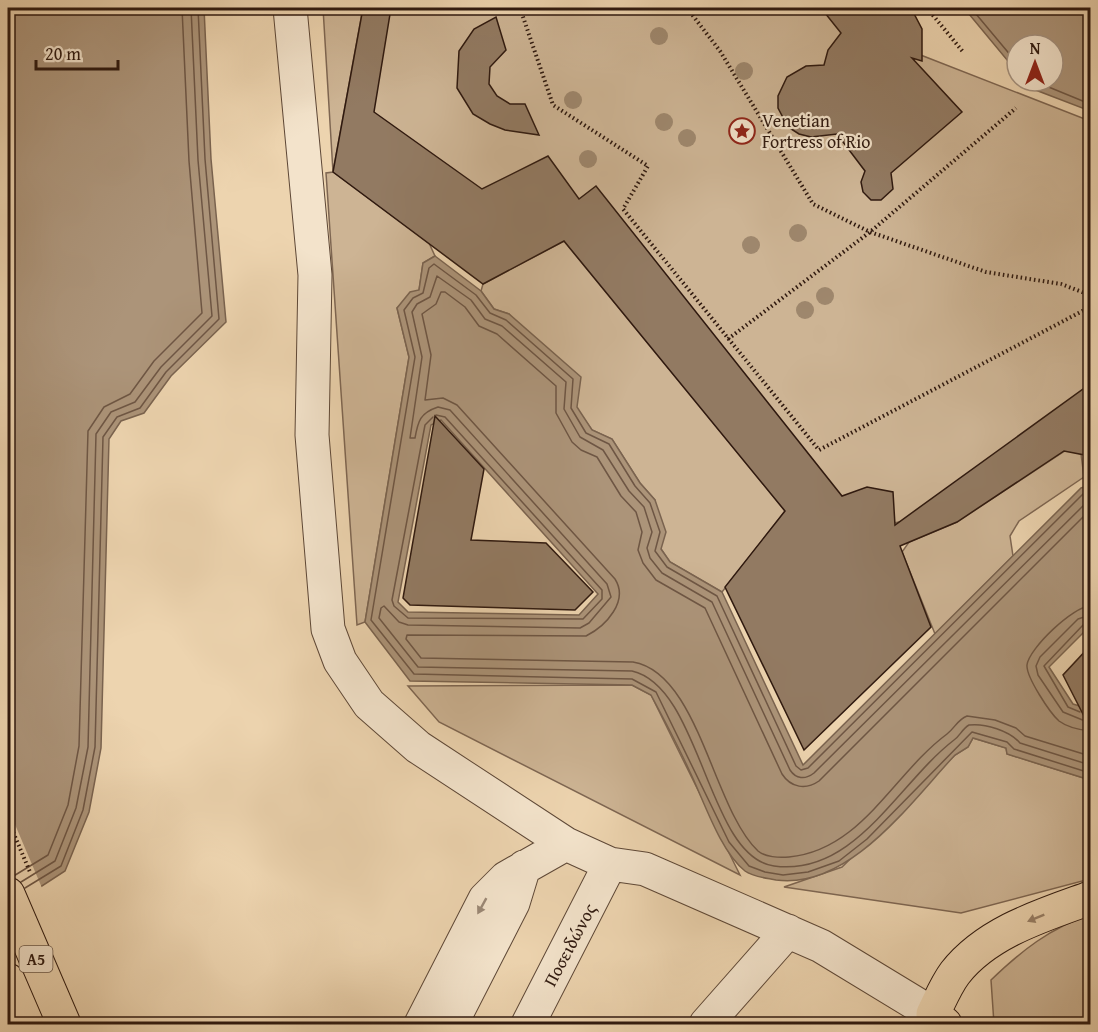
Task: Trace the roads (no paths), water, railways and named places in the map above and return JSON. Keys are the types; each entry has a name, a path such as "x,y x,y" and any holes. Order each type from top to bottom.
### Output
{"main road":[{"name":"Α5","path":"8,894 64,1024"},
{"path":"935,1021 955,974 987,945 1024,923 1090,898"},
{"name":"Α5","path":"8,980 27,1024"}],"street":[{"path":"290,8 315,275 312,435 328,629 340,662 369,704 418,747 566,844 610,864 645,869 821,946 935,1021"},
{"path":"421,1024 485,899 506,878 566,844"},
{"name":"Ποσειδώνος","path":"528,1024 610,864"},
{"path":"451,1024 513,903 524,867"},
{"path":"706,1024 788,932"}],"water":[{"path":"8,8 204,8 211,159 226,322 171,376 144,413 121,421 109,439 101,748 89,812 65,871 8,908"},
{"path":"964,8 1090,8 1090,111 1043,93 1065,93 1065,33 1005,33 1005,58"},
{"path":"435,256 481,291 494,309 509,314 581,377 577,407 592,430 612,439 640,483 655,500 666,532 661,549 670,562 722,592 803,765 1081,488 1090,485 1090,626 1049,667 1073,704 1090,709 1090,780 1007,754 1006,748 973,738 968,747 955,755 898,818 853,858 828,871 803,879 776,880 748,873 728,851 713,825 685,762 651,695 632,685 410,681 365,622 409,357 397,308 410,292 419,290 423,263","holes":["441,420 598,594 579,615 408,612 398,602 431,425"]}],"place":[{"name":"Venetian Fortress of Rio","path":"742,131"}]}
